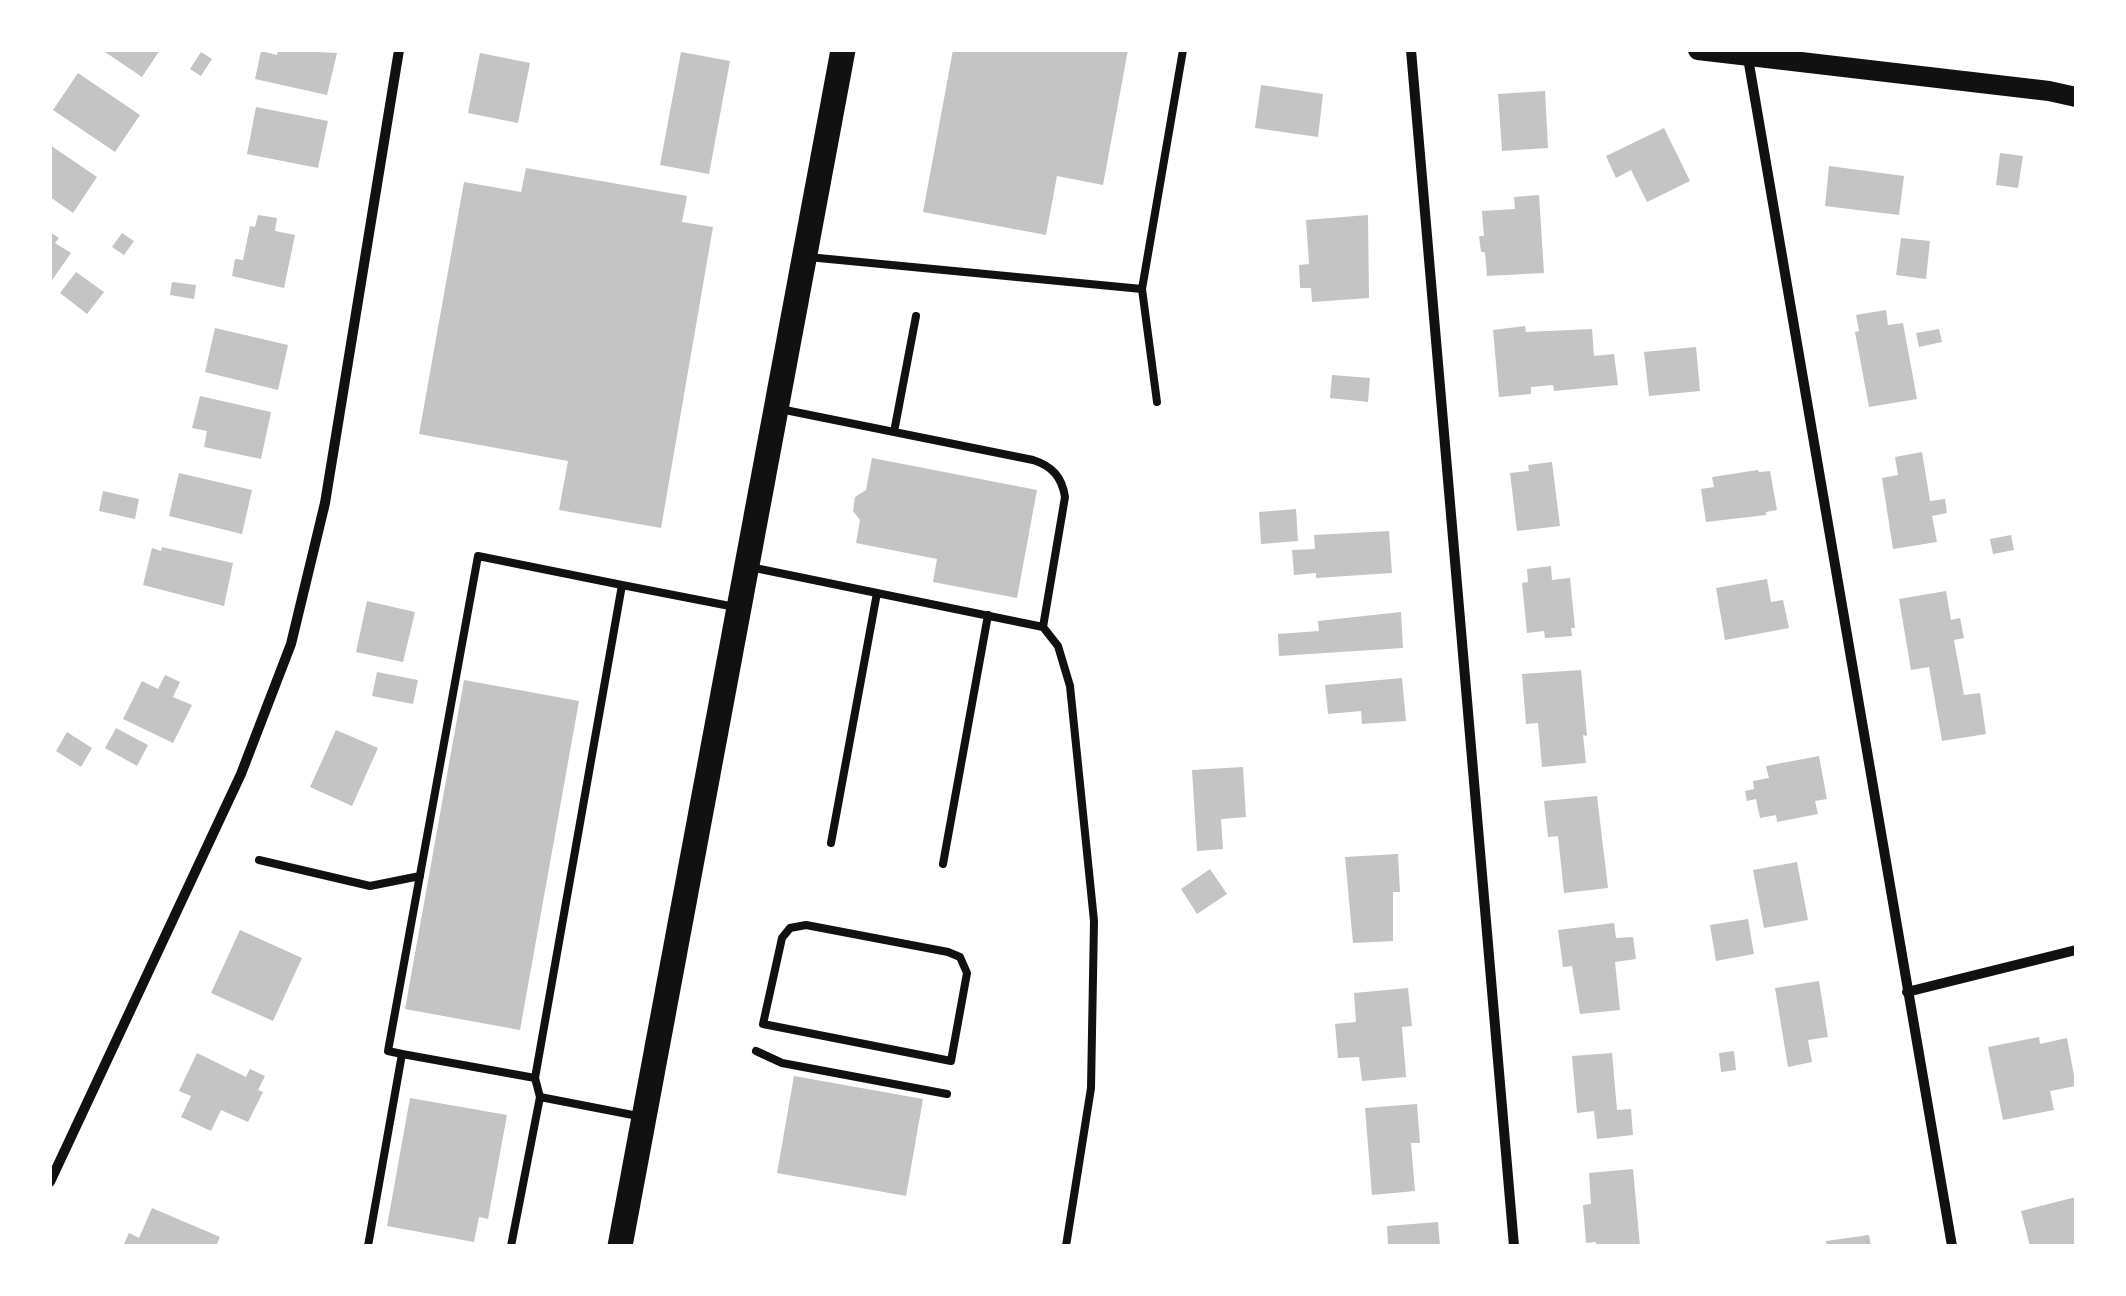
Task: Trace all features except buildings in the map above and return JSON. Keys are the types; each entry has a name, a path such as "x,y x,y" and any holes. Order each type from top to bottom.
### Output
{"main road":[{"path":"620,1246 844,50"},
{"path":"1698,50 2076,96"}],"street":[{"path":"50,1182 240,774 291,644 325,503 398,50"},
{"path":"1411,50 1514,1246"},
{"path":"1748,58 1952,1246"},
{"path":"1907,992 2076,950"}],"lane":[{"path":"1156,402 1142,289 1183,50"},
{"path":"804,256 1142,289"},
{"path":"894,432 916,316"},
{"path":"775,408 1047,466 1058,476 1065,497 1043,627"},
{"path":"535,1078 388,1051 478,556 738,608"},
{"path":"746,566 1043,627 1058,646 1070,686 1094,921 1091,1088 1066,1246"},
{"path":"512,1246 540,1097 535,1078 622,584"},
{"path":"830,842 877,593"},
{"path":"943,864 988,615"},
{"path":"259,860 370,886 420,876"},
{"path":"802,925 956,955 966,973 951,1061 763,1024 784,934 802,925"},
{"path":"756,1051 782,1064 946,1094"},
{"path":"368,1246 402,1054"},
{"path":"540,1097 644,1117"}]}
